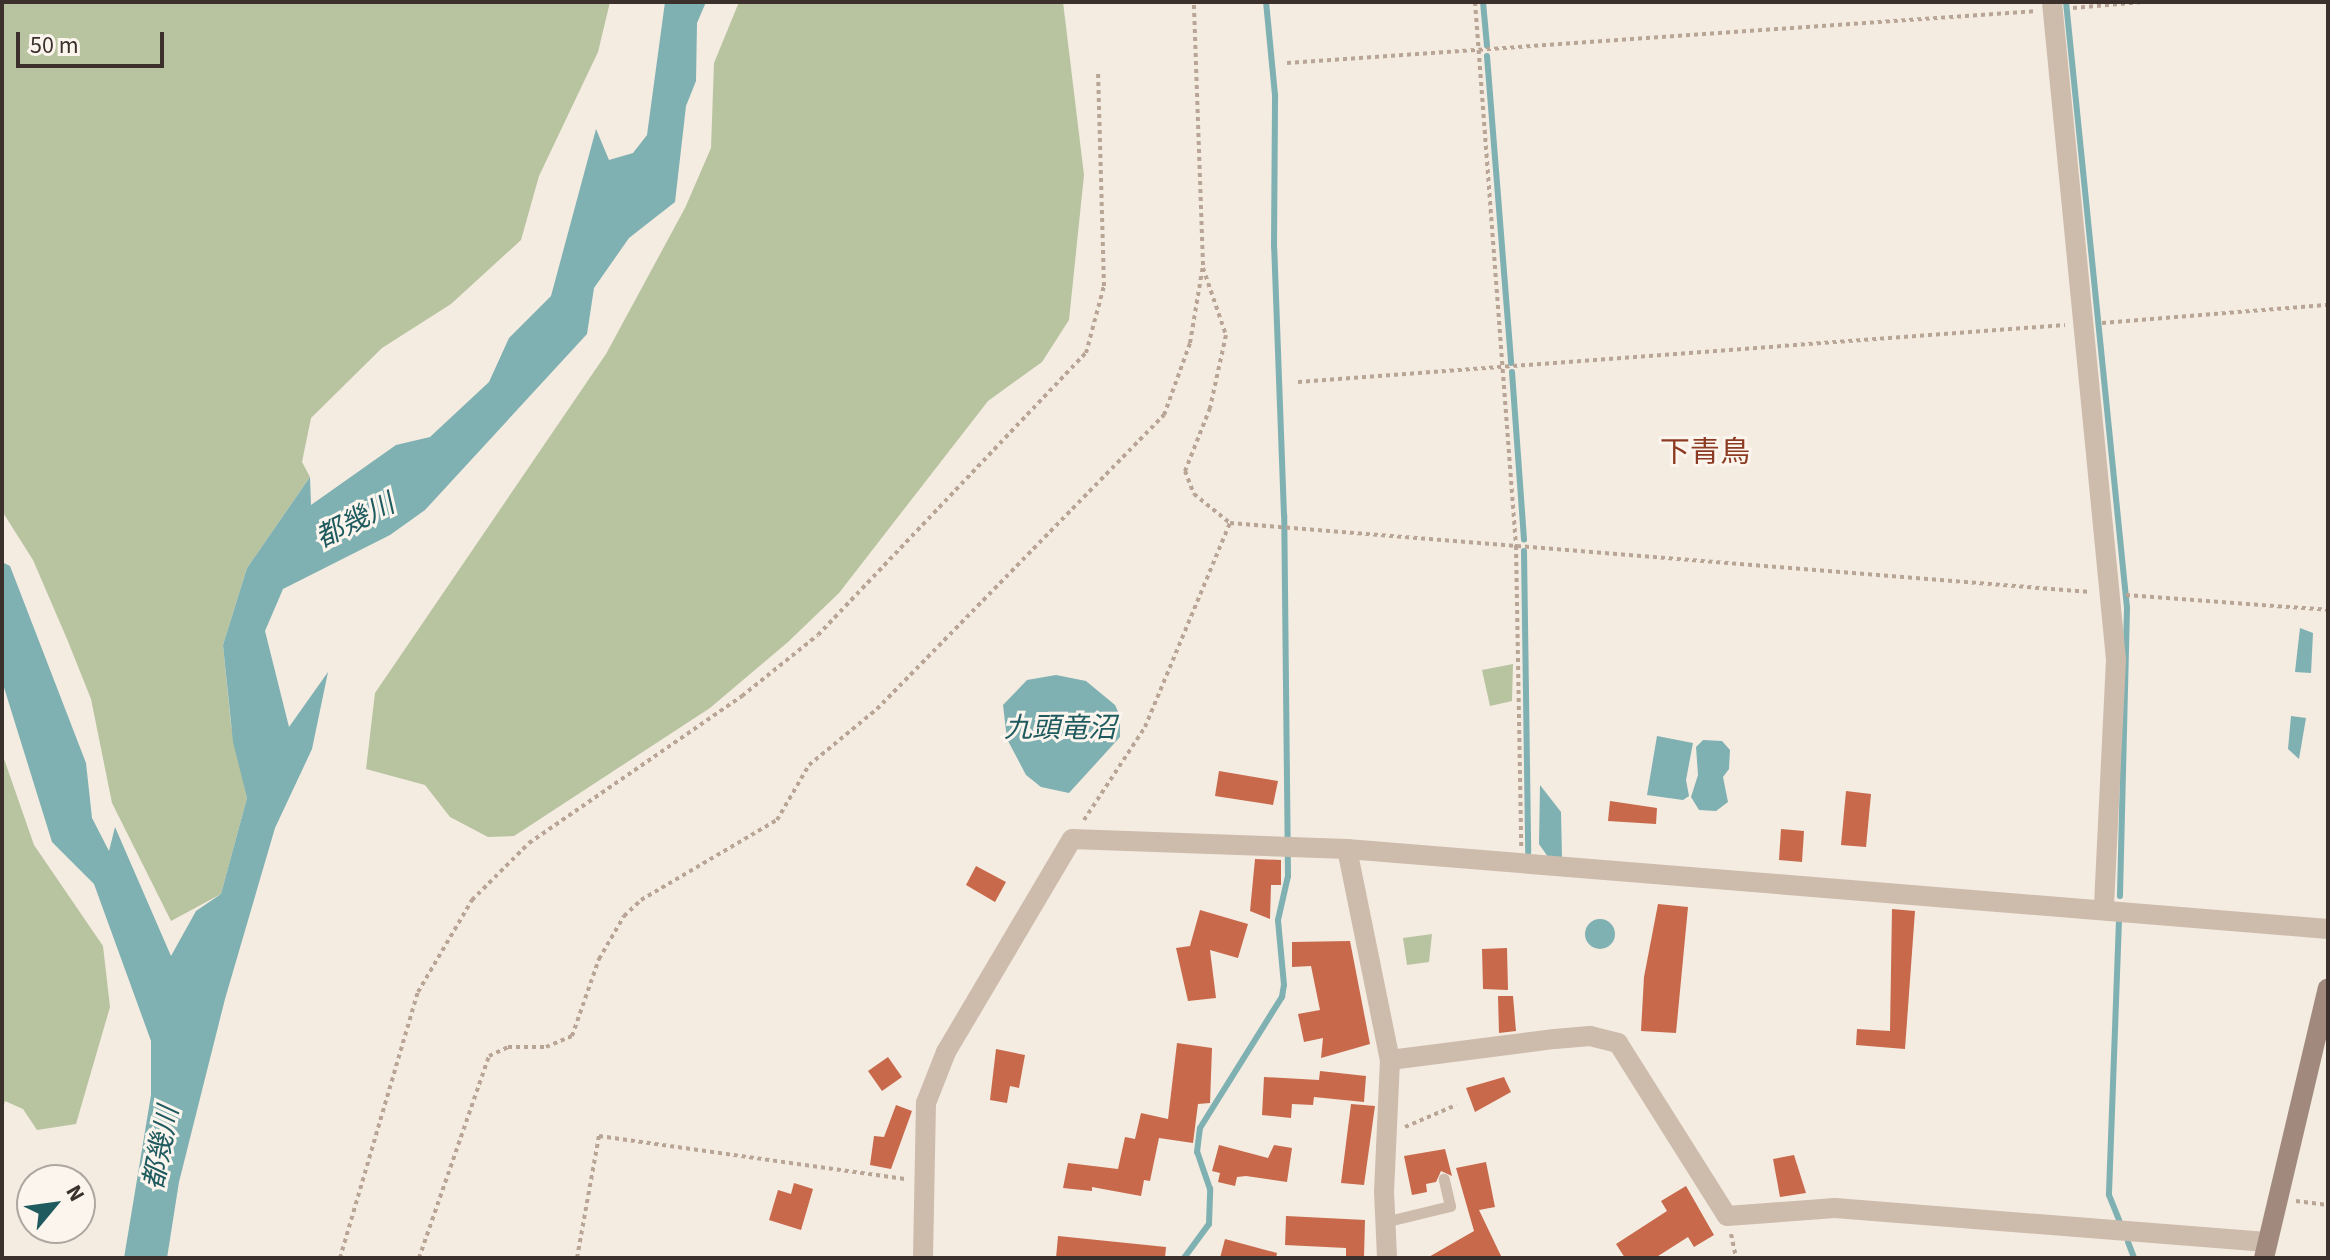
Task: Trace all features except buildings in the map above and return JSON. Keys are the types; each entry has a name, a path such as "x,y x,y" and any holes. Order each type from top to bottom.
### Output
{"main road":[{"path":"2265,1250 2328,988"}],"street":[{"path":"2053,6 2093,323 2121,594 2115,750 2104,908"},
{"path":"923,1258 926,1103 940,1066 1072,839 1347,849 2104,908 2328,929"},
{"path":"1347,849 1390,1060 1384,1222 1387,1258"},
{"path":"1390,1060 1590,1036 1618,1043 1727,1216 1835,1208 2265,1250"}],"lane":[{"path":"1384,1222 1450,1206 1444,1179"}],"path":[{"path":"419,1258 489,1056 508,1047 546,1047 572,1036 599,959 624,916 641,900 777,820 809,765 877,709 1155,427 1181,374 1203,265 1194,2"},
{"path":"1475,2 1516,546 1521,864"},
{"path":"1287,63 2142,2"},
{"path":"340,1258 418,992 472,900 529,843 742,696 818,635 1086,353 1104,286 1098,73"},
{"path":"1203,265 1226,335 1210,408 1185,471 1194,494 1230,523 2328,610"},
{"path":"1298,382 2328,305"},
{"path":"1072,839 1145,727 1230,523"},
{"path":"1388,1134 1456,1105"},
{"path":"577,1258 599,1136 925,1182"},
{"path":"2277,1198 2328,1205"}],"green space":[{"path":"2,2 610,2 598,52 539,176 521,240 451,304 382,348 311,418 302,462 310,477 247,568 223,645 231,725 247,798 221,894 171,921 112,803 91,699 67,639 33,560 2,511"},
{"path":"739,2 1063,2 1084,175 1069,320 1042,362 988,401 839,593 788,642 710,708 514,836 488,837 450,817 425,785 366,769 375,693 606,354 685,208 711,148 714,63"},
{"path":"1513,664 1512,701 1490,706 1482,670"},
{"path":"2,753 34,845 103,946 110,1007 76,1124 37,1130 23,1109 5,1101 2,1113"},
{"path":"1432,934 1429,962 1407,965 1403,938"}],"water":[{"name":"都幾川","path":"665,2 706,2 697,23 696,81 686,106 675,202 629,238 594,288 587,334 425,510 390,535 283,589 265,631 289,727 328,672 312,749 275,828 225,999 179,1182 167,1258 124,1258 151,1095 151,1041 94,884 52,842 2,681 2,562 10,566 86,763 92,818 109,851 115,827 171,956 196,911 221,894 247,798 233,742 223,645 247,568 310,477 311,505 396,445 430,437 489,382 509,338 551,296 596,129 609,160 633,153 647,135"},
{"path":"2300,628 2313,633 2311,673 2295,672"},
{"name":"九頭竜沼","path":"1056,675 1086,681 1115,705 1120,716 1120,737 1069,793 1041,787 1026,775 1007,739 1003,705 1027,680"},
{"path":"2291,716 2306,718 2299,759 2288,749"},
{"path":"1657,736 1693,743 1686,780 1689,796 1683,800 1647,795"},
{"path":"1703,740 1722,741 1730,750 1729,769 1723,777 1728,802 1716,811 1699,810 1691,797 1698,775 1696,747"},
{"path":"1540,785 1561,812 1562,859 1548,857 1539,844"},
{"path":"1600,919 1611,923 1615,934 1611,945 1600,949 1589,945 1585,934 1589,923"}],"waterway":[{"path":"1184,1258 1209,1224 1210,1189 1197,1152 1200,1128 1282,997 1284,985 1278,920 1288,876 1284,515 1274,247 1275,95 1266,2"},
{"path":"1483,2 1487,46"},
{"path":"2066,2 2127,608 2120,896"},
{"path":"1487,56 1511,363"},
{"path":"1512,372 1524,540"},
{"path":"1524,551 1528,852"},
{"path":"2119,920 2109,1195 2119,1220"},
{"path":"2128,1242 2134,1258"}],"district":[{"name":"下青鳥","path":"1705,453"}]}
